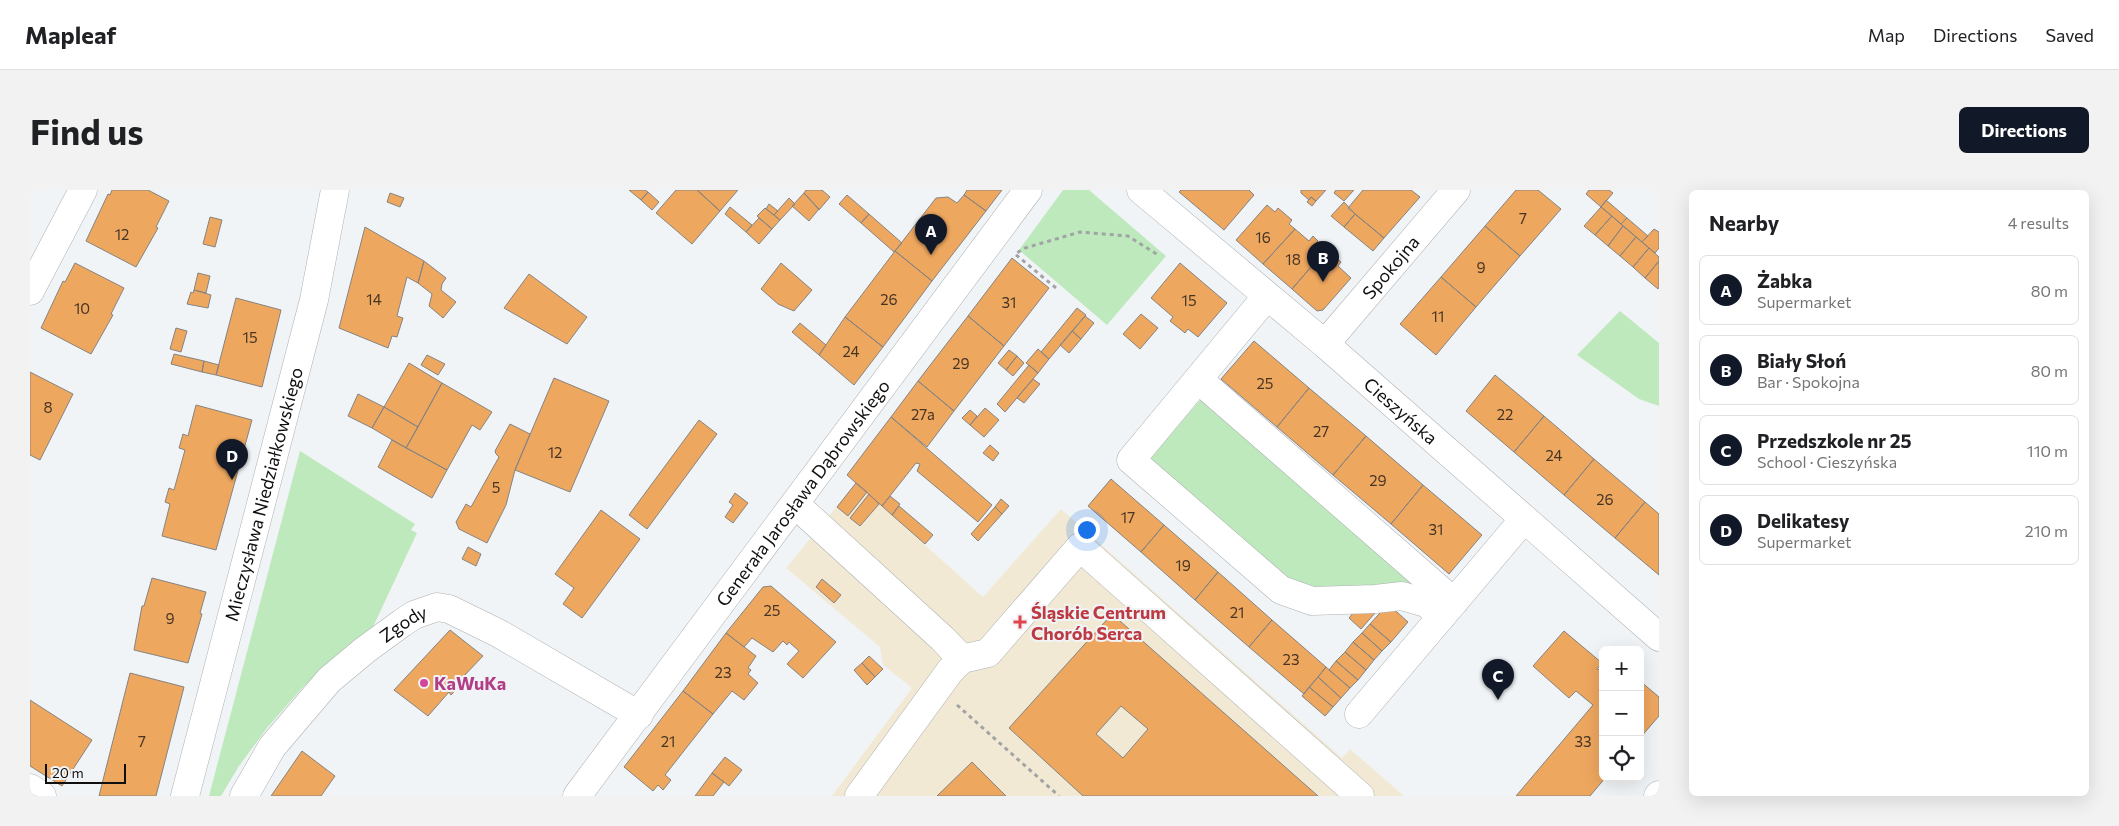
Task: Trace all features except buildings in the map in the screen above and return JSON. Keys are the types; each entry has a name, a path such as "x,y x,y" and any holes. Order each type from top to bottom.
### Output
{"street":[{"path":"30,290 83,190"},
{"name":"Mieczysława Niedziałkowskiego","path":"185,796 314,300 335,190"},
{"name":"Generała Jarosława Dąbrowskiego","path":"577,796 1028,190"},
{"name":"Cieszyńska","path":"1140,190 1325,344 1659,637"},
{"name":"Spokojna","path":"1325,344 1456,190"},
{"path":"1267,296 1131,460 1281,590 1312,601 1402,596 1448,609"},
{"path":"1199,380 1448,609"},
{"path":"795,504 943,639 962,660"},
{"path":"1359,714 1524,519"},
{"path":"859,796 950,671 962,660 988,653 1080,547 1360,796"},
{"name":"Zgody","path":"244,796 272,747 329,680 365,650 408,619 437,607 455,612 498,632 639,715"},
{"path":"30,788 42,796"}],"path":[{"path":"1056,288 1015,254 1025,248 1080,232 1128,236 1158,255"},
{"path":"938,688 1060,796"}],"shaded area":[{"name":"Śląskie Centrum Chorób Serca","path":"856,483 983,597 1061,509 1342,758 1350,749 1404,796 832,796 912,688 883,665 880,647 786,568"}],"green space":[{"path":"1063,190 1089,190 1166,256 1107,325 1019,250"},
{"path":"1620,311 1659,343 1659,406 1639,399 1577,355"},
{"path":"1201,399 1419,586 1319,590 1298,586 1149,460"},
{"path":"300,451 415,524 411,530 417,533 373,627 338,654 303,687 267,728 239,766 221,796 209,796"}],"place":[{"name":"Żabka","path":"931,255"},
{"name":"Biały Słoń","path":"1323,282"},
{"name":"Delikatesy","path":"232,480"},
{"name":"Śląskie Centrum Chorób Serca","path":"1020,622"},
{"name":"KaWuKa","path":"424,683"},
{"name":"Przedszkole nr 25","path":"1498,700"}]}
